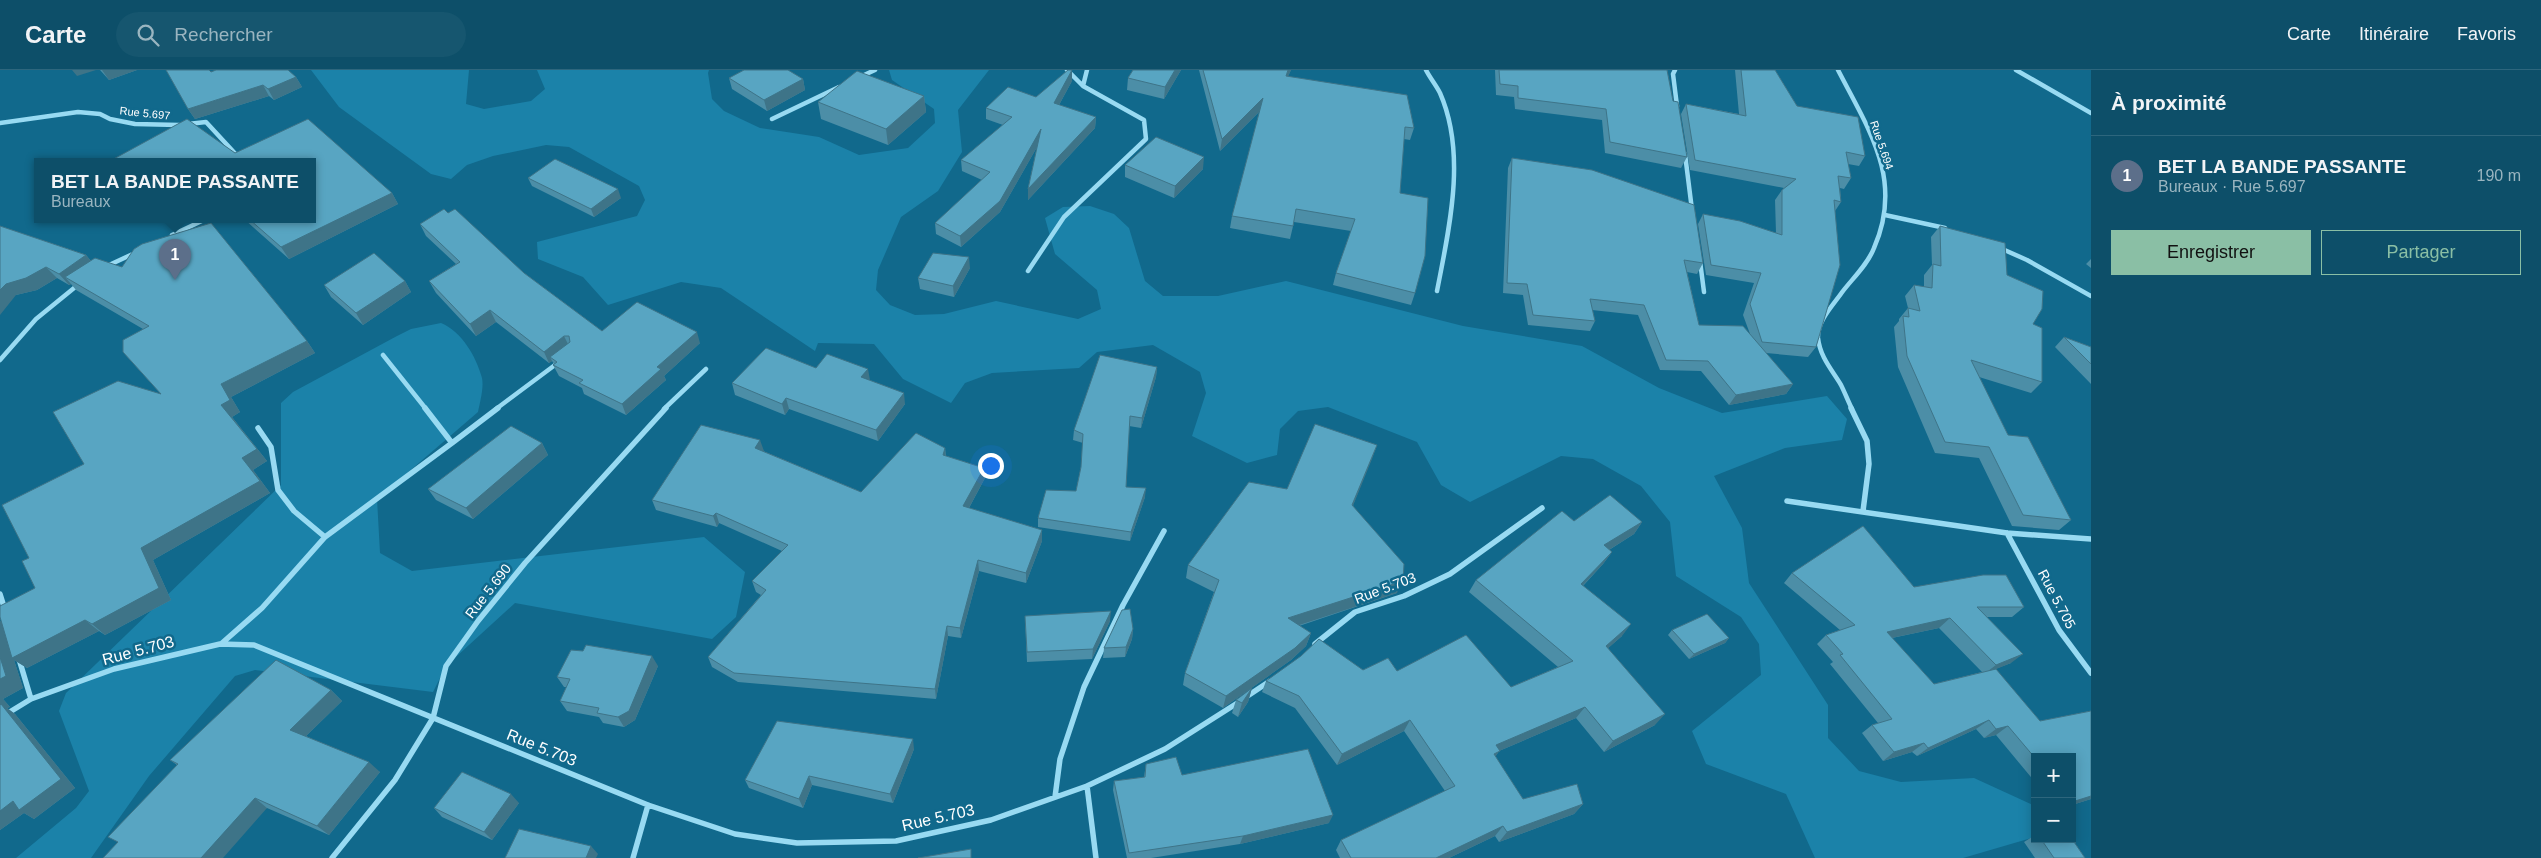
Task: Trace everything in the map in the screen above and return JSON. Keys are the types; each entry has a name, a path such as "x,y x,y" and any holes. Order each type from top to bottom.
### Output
{"street":[{"path":"866,70 873,71"},
{"path":"1028,271 1064,217 1146,139 1144,120 1083,86 1067,70"},
{"path":"1083,86 1086,70"},
{"path":"1426,70 1435,82 1446,107 1452,144 1452,185 1447,240 1437,291"},
{"path":"1675,70 1674,92 1678,111"},
{"name":"Rue 5.694","path":"1838,70 1869,130 1882,166 1887,192 1885,214 1874,250 1848,282 1829,310 1821,325 1818,337 1826,366 1840,384 1867,441 1869,464 1863,511"},
{"path":"2016,70 2091,113"},
{"path":"855,80 873,71"},
{"path":"772,119 846,84"},
{"name":"Rue 5.697","path":"0,123 81,113 101,114 111,119 168,127 206,122 239,158"},
{"path":"1684,149 1693,218"},
{"path":"1885,214 1950,230"},
{"path":"164,239 198,223"},
{"path":"1991,244 2027,260 2091,296"},
{"path":"99,270 140,250"},
{"path":"1699,255 1704,292"},
{"path":"0,360 23,330 53,303 84,281"},
{"path":"383,355 452,443"},
{"path":"220,644 262,608 325,537 565,357"},
{"name":"Rue 5.690","path":"332,858 395,780 433,718 446,666 478,621 525,563 648,425 706,369"},
{"path":"258,428 271,447 278,490 294,510 325,537"},
{"path":"1787,500 2007,533 2091,539"},
{"name":"Rue 5.703","path":"1310,648 1355,612 1404,596 1450,574 1542,508"},
{"path":"1055,797 1060,759 1084,686 1123,605 1164,531"},
{"name":"Rue 5.705","path":"2007,533 2059,630 2091,673"},
{"path":"0,594 6,613"},
{"name":"Rue 5.703","path":"0,718 31,699 114,669 220,644 254,645 648,805 735,834 797,843 896,841 990,820 1087,786 1144,762 1194,734 1279,674"},
{"path":"17,651 31,699"},
{"path":"1087,786 1096,858"},
{"path":"633,858 648,805"}],"shaded area":[{"path":"311,70 469,70 466,104 484,109 531,101 545,89 537,70 709,70 712,99 724,111 760,128 819,137 859,155 908,148 935,123 934,109 892,80 889,70 989,70 958,110 962,152 938,191 901,217 878,270 876,290 890,305 915,315 944,314 996,301 1078,319 1101,309 1097,290 1055,254 1045,218 1063,207 1090,206 1114,214 1129,228 1145,281 1163,296 1218,296 1286,281 1463,326 1582,346 1659,388 1722,413 1827,396 1847,419 1842,440 1785,448 1714,476 1742,528 1749,583 1828,705 1828,738 1859,771 1901,782 1974,778 2031,804 2031,838 1963,858 1815,858 1786,794 1706,764 1692,731 1761,675 1759,644 1741,617 1676,576 1670,522 1641,486 1593,459 1561,456 1470,502 1441,485 1417,442 1328,407 1298,411 1280,429 1277,455 1247,463 1192,436 1206,393 1200,372 1153,345 1097,352 1079,368 992,373 965,383 951,403 903,379 874,344 818,343 815,351 721,288 681,282 608,305 583,277 538,259 537,242 637,216 645,200 639,186 569,147 546,145 493,156 467,165 451,179 431,174 339,107"},
{"path":"441,323 449,327 462,339 476,361 482,378 482,395 478,412 377,499 380,553 412,571 704,537 745,572 736,617 712,639 515,603 446,666 433,692 255,670 235,676 149,776 91,858 16,858 76,808 89,791 59,711 66,693 281,485 281,403 293,392 411,329"}],"building":[{"path":"166,70 209,70 211,72 216,70 288,70 296,77 268,89 263,85 188,109"},
{"path":"744,70 788,70 803,79 764,100 729,78"},
{"path":"1068,70 1072,70 1054,103 1096,117 1028,189 1041,129 1000,201 960,236 935,223 990,172 961,160 1012,117 986,108 1008,87 1036,97"},
{"path":"1133,70 1175,70 1165,87 1128,78"},
{"path":"1203,70 1288,70 1286,76 1407,95 1414,128 1405,127 1400,193 1428,198 1425,256 1415,293 1336,273 1355,219 1296,209 1293,226 1232,216 1263,98 1222,139"},
{"path":"1499,70 1667,70 1673,101 1678,102 1687,157 1610,142 1606,109 1518,98 1518,86 1500,84"},
{"path":"1741,70 1775,70 1797,106 1858,117 1865,156 1846,152 1851,178 1838,176 1841,202 1834,200 1840,265 1816,347 1762,342 1750,304 1761,273 1711,265 1703,214 1740,221 1782,235 1782,190 1796,179 1695,160 1686,104 1746,116"},
{"path":"857,71 924,96 886,129 818,102"},
{"path":"187,119 235,153 308,119 392,193 281,247 254,223 316,223 316,158 116,158"},
{"path":"1156,137 1204,157 1175,186 1125,165"},
{"path":"1512,158 1592,170 1694,205 1703,263 1684,260 1699,325 1743,326 1793,384 1736,395 1708,361 1666,360 1644,305 1590,299 1595,321 1533,315 1527,284 1507,283"},
{"path":"555,159 618,189 591,209 528,178"},
{"path":"444,209 448,213 455,209 524,273 602,331 637,302 697,332 657,367 661,369 622,404 579,383 583,380 553,365 557,362 550,357 570,342 569,336 564,336 544,352 490,310 470,324 429,281 460,262 420,224"},
{"path":"211,223 307,341 221,384 230,400 221,405 257,449 242,458 260,481 141,548 159,588 92,624 85,620 12,658 0,617 0,606 35,588 22,561 29,558 2,505 84,464 53,412 118,381 161,394 123,352 123,340 149,326 65,277 95,258 122,267 134,249 142,244"},
{"path":"0,226 86,255 59,274 46,267 26,278 6,284 0,290"},
{"path":"1940,226 2005,243 2007,275 2043,291 2042,309 2033,324 2042,328 2042,382 1971,360 2008,435 2028,437 2071,520 2023,515 1989,447 1945,442 1907,356 1903,316 1909,317 1908,308 1920,311 1914,285 1932,288 1933,264 1941,266"},
{"path":"374,253 405,281 356,313 324,285"},
{"path":"933,253 969,257 953,286 918,278"},
{"path":"2064,337 2091,347 2091,364"},
{"path":"766,348 816,368 827,354 868,369 861,377 904,393 876,430 786,398 782,404 732,383"},
{"path":"1100,355 1157,367 1142,418 1130,416 1126,487 1146,488 1131,532 1038,518 1046,490 1076,491 1081,467 1083,434 1074,430"},
{"path":"1315,424 1377,445 1352,505 1404,564 1403,581 1288,618 1311,633 1295,648 1226,696 1185,673 1219,580 1188,565 1249,482 1287,489"},
{"path":"701,425 760,440 755,448 861,492 916,433 945,448 943,455 984,468 963,506 1042,530 1026,573 978,560 960,628 947,626 935,689 734,673 708,657 766,590 752,581 788,545 716,513 713,516 652,500"},
{"path":"511,426 542,443 466,508 428,489"},
{"path":"1610,495 1642,522 1604,545 1612,552 1581,584 1631,624 1606,646 1665,714 1613,741 1585,707 1496,745 1500,751 1494,754 1523,799 1577,784 1583,804 1507,832 1503,826 1436,858 1351,858 1341,840 1455,786 1410,720 1342,754 1299,696 1266,681 1301,656 1319,639 1363,670 1388,658 1397,671 1466,635 1511,687 1573,661 1476,580 1562,511 1574,521"},
{"path":"1863,526 1914,587 1983,575 2006,575 2024,607 1977,607 2023,654 1996,665 1950,618 1887,632 1934,684 1996,669 2040,721 2091,711 2091,796 2076,801 2076,753 2031,753 2008,726 1996,729 1989,720 1928,748 1924,743 1894,752 1872,725 1892,719 1840,655 1843,654 1826,635 1855,625 1792,573"},
{"path":"1130,609 1133,629 1126,647 1104,648 1122,610"},
{"path":"1111,611 1093,649 1027,652 1025,616"},
{"path":"1707,614 1729,638 1694,654 1672,630"},
{"path":"586,645 652,656 629,711 618,717 597,713 599,708 560,701 570,679 557,677 571,650 583,651"},
{"path":"0,657 6,676 0,679"},
{"path":"276,660 331,690 290,730 369,762 317,826 255,798 201,858 103,858 118,842 108,837 178,764 170,760"},
{"path":"1252,688 1242,703 1236,700"},
{"path":"1,704 61,779 19,810 13,801 0,811"},
{"path":"777,721 913,739 890,794 809,776 799,799 745,780"},
{"path":"1308,749 1333,815 1243,836 1129,853 1114,781 1145,777 1146,764 1176,757 1182,775"},
{"path":"462,772 511,794 484,832 434,808"},
{"path":"519,829 591,846 586,858 505,858"},
{"path":"2044,843 2075,843 2085,858 2054,858"},
{"path":"971,849 971,858 918,858"}],"place":[{"name":"BET LA BANDE PASSANTE","path":"175,280"}]}
